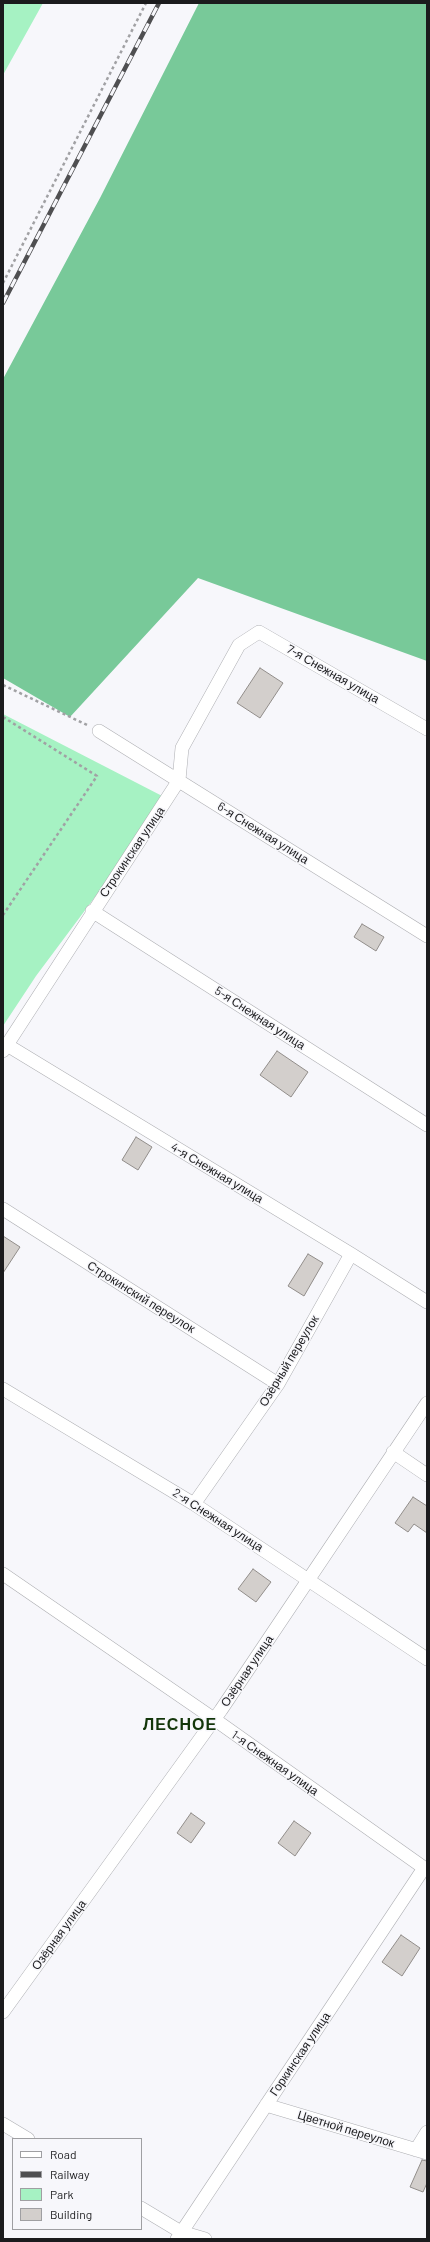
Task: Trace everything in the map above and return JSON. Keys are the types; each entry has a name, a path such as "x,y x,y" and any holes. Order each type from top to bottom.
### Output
{"street":[{"name":"7-я Снежная улица","path":"239,645 259,632 427,729"},
{"name":"Строкинская улица","path":"5,1048 179,780 182,748 239,645"},
{"name":"6-я Снежная улица","path":"98,731 179,780 427,936"},
{"name":"5-я Снежная улица","path":"92,912 427,1125"},
{"name":"4-я Снежная улица","path":"5,1048 351,1254 427,1302"},
{"name":"Строкинский переулок","path":"3,1209 278,1384"},
{"name":"Озёрный переулок","path":"194,1504 278,1384 351,1254"},
{"name":"2-я Снежная улица","path":"3,1389 194,1504 309,1578 427,1659"},
{"name":"Озёрная улица","path":"3,2012 214,1719 427,1403"},
{"path":"393,1452 427,1475"},
{"name":"1-я Снежная улица","path":"3,1574 214,1719 425,1869"},
{"name":"Горкинская улица","path":"179,2236 425,1869"},
{"name":"Цветной переулок","path":"266,2105 422,2152"},
{"path":"3,2124 26,2138"},
{"path":"422,2152 427,2132"},
{"path":"142,2209 179,2236 205,2239"}],"path":[{"path":"3,283 146,3"},
{"path":"3,685 98,731"},
{"path":"3,717 98,776 3,915"}],"green space":[{"path":"3,3 43,3 3,75"},
{"path":"199,3 427,3 427,661 198,578 70,717 3,678 3,379 100,198"},
{"path":"3,714 168,799 36,976 3,1026"}],"building":[{"path":"260,668 283,683 260,718 237,703"},
{"path":"362,924 384,937 376,951 354,937"},
{"path":"277,1051 308,1072 291,1097 260,1075"},
{"path":"136,1137 152,1147 138,1170 122,1160"},
{"path":"3,1236 20,1247 3,1273"},
{"path":"308,1254 323,1263 304,1296 288,1286"},
{"path":"413,1497 427,1506 427,1533 414,1524 408,1532 395,1523"},
{"path":"253,1569 271,1582 256,1602 238,1589"},
{"path":"191,1813 205,1823 191,1843 177,1833"},
{"path":"294,1821 311,1833 295,1856 278,1843"},
{"path":"401,1935 420,1948 402,1976 382,1962"},
{"path":"422,2160 427,2161 427,2183 423,2192 410,2187"}],"railway":[{"path":"3,303 159,3"}],"district":[{"name":"ЛЕСНОЕ","path":"180,1725"}]}
